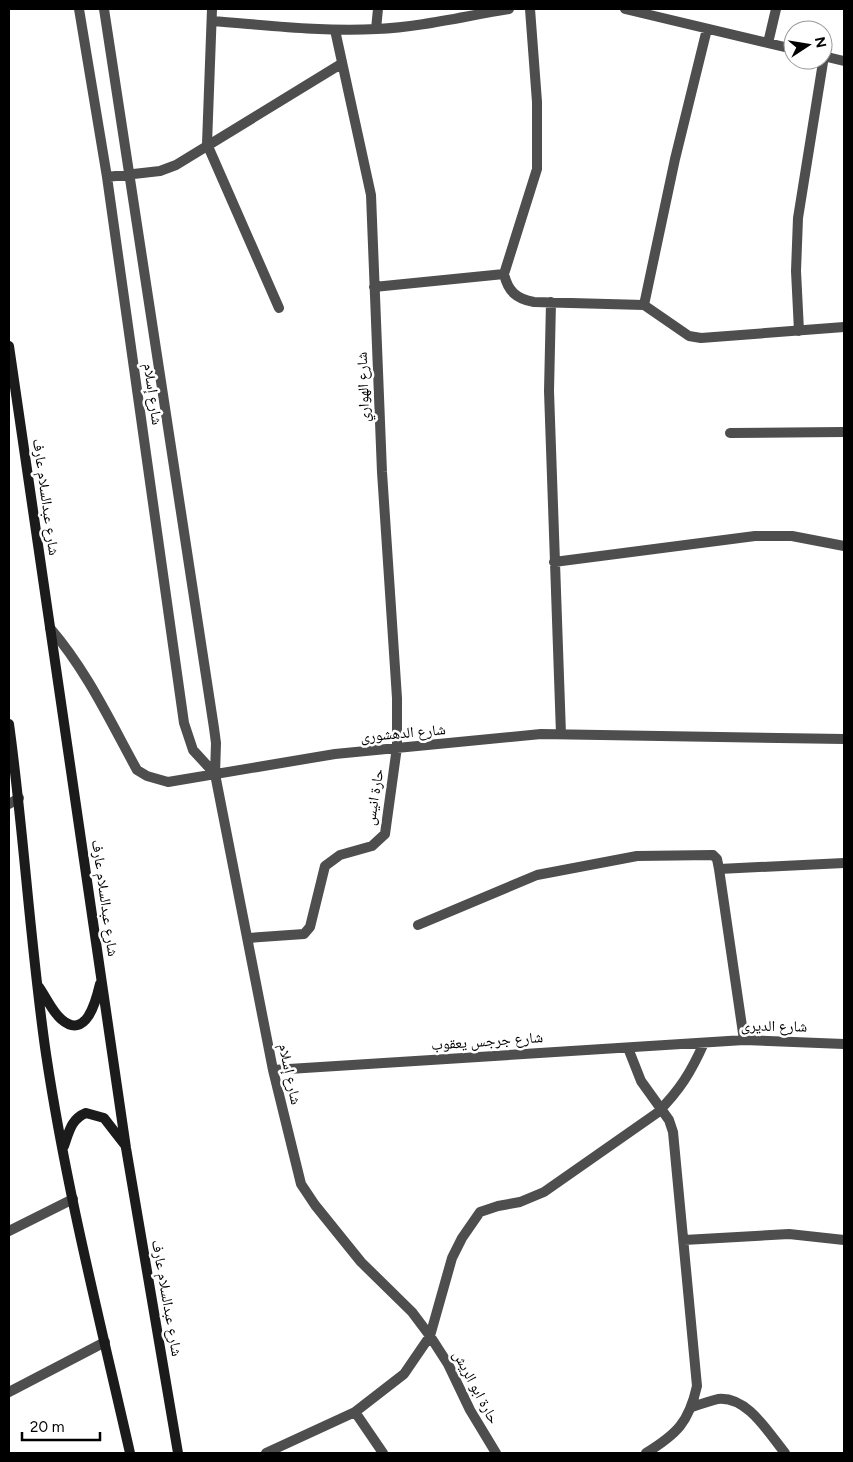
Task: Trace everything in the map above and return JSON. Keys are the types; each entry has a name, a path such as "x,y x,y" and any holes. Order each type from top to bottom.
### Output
{"main road":[{"name":"شارع عبدالسلام عارف","path":"9,346 126,1148 178,1453"},
{"path":"9,724 19,798 37,984 46,1055 73,1198 130,1453"},
{"path":"37,984 60,1018 71,1024 78,1024 88,1018 91,1013 101,978"},
{"path":"63,1148 71,1125 86,1113 104,1118 126,1148"}],"street":[{"name":"شارع إسلام","path":"79,9 107,176 184,723 193,750 215,774"},
{"name":"شارع إسلام","path":"104,9 214,728 216,743 215,774 273,1070 294,1163 301,1184 315,1206 361,1262 412,1312 430,1336"},
{"path":"212,9 207,144 279,308"},
{"path":"376,29 378,9"},
{"path":"212,21 335,30 376,29 423,24 509,9"},
{"path":"530,9 537,102 537,169 504,274 507,286 515,296 523,300 551,302 644,305 689,336 701,338 844,327"},
{"path":"625,9 783,47"},
{"path":"768,44 776,9"},
{"path":"644,305 675,159 707,29"},
{"name":"شارع الهواري","path":"335,30 341,64 372,195 382,472 397,698 397,747"},
{"path":"107,176 160,171 176,165 207,144 341,64"},
{"path":"800,331 796,271 798,218 822,70"},
{"path":"374,287 504,274"},
{"path":"551,302 549,391 561,734"},
{"path":"730,433 844,432"},
{"path":"554,562 755,536 792,536 844,546"},
{"name":"شارع الدهشورى","path":"50,628 76,660 92,686 137,770 146,776 168,782 335,754 397,747 561,734 844,739"},
{"name":"حارة انيس","path":"248,938 304,934 310,927 325,866 340,855 372,846 379,841 388,825 397,747"},
{"path":"9,804 19,798"},
{"path":"418,925 525,879 637,856 712,855 717,859 719,869 744,1040"},
{"path":"719,869 844,863"},
{"name":"شارع الديرى","path":"704,1042 744,1040 844,1044"},
{"path":"266,1453 355,1412 404,1374 430,1336 452,1258 462,1238 480,1212 520,1202 544,1192 661,1110 673,1098 685,1080 704,1042"},
{"name":"شارع جرجس يعقوب","path":"273,1070 704,1042"},
{"path":"628,1048 640,1081 669,1120 673,1132 697,1386 692,1407 685,1422 670,1437 646,1453"},
{"path":"9,1231 73,1198"},
{"path":"684,1240 789,1234 844,1240"},
{"name":"حارة ابو الريش","path":"430,1336 448,1364 470,1410 496,1453"},
{"path":"9,1392 105,1342"},
{"path":"692,1407 720,1399 736,1402 748,1408 785,1453"},
{"path":"355,1412 383,1453"}]}
